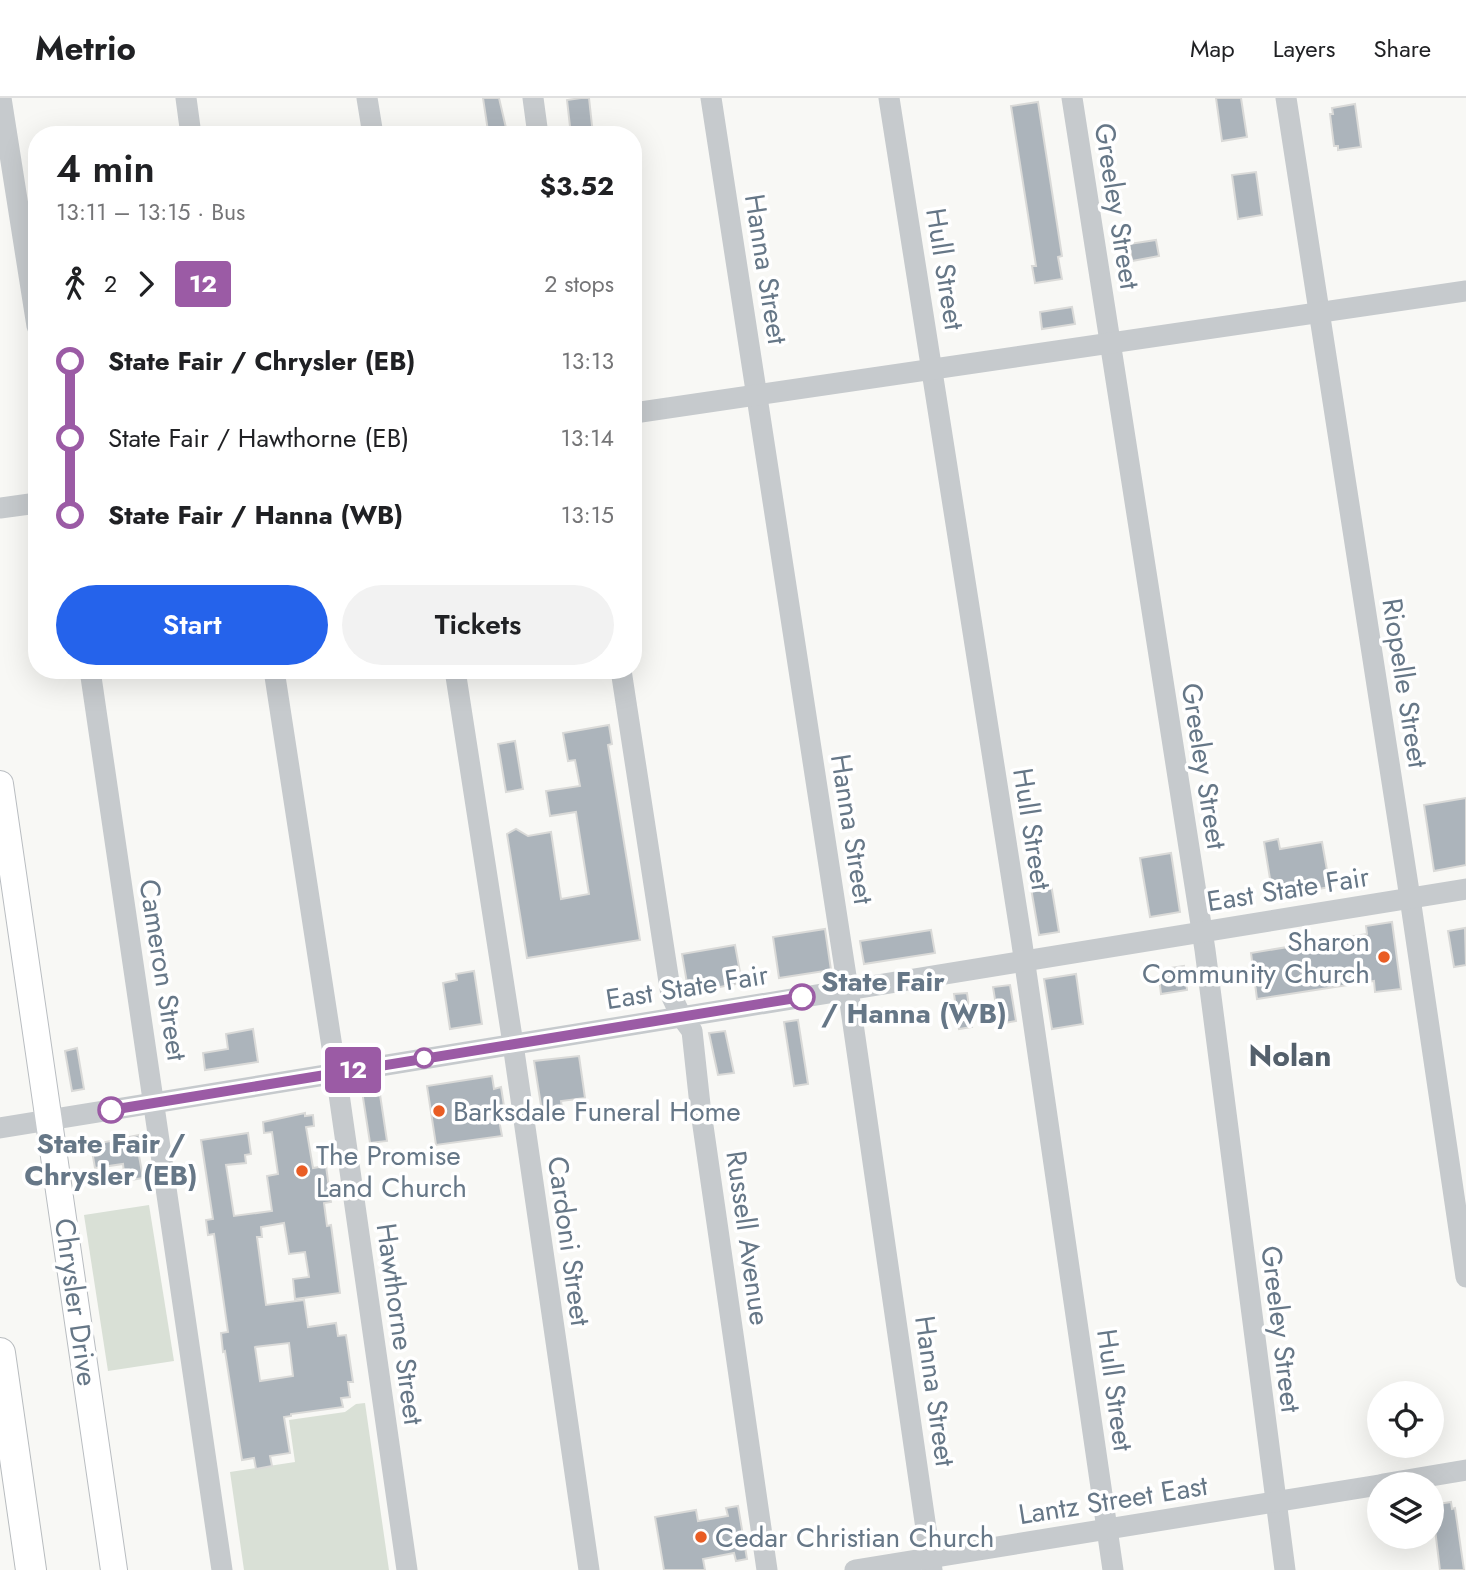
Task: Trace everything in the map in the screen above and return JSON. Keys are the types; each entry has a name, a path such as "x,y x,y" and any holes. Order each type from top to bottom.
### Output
{"highway":[{"path":"0,1353 31,1570"}],"main road":[{"name":"Chrysler Drive","path":"0,784 114,1570"}],"street":[{"path":"1,98 28,269"},
{"path":"186,98 190,126"},
{"path":"367,98 372,126"},
{"path":"533,98 537,126"},
{"name":"Hanna Street","path":"711,98 848,989 932,1564"},
{"name":"Hull Street","path":"889,98 1024,959 1113,1570"},
{"name":"Greeley Street","path":"1072,98 1202,931 1285,1570"},
{"name":"Riopelle Street","path":"1286,98 1466,1277"},
{"path":"642,412 1466,291"},
{"path":"0,508 28,504"},
{"name":"Cameron Street","path":"91,679 222,1570"},
{"name":"Hawthorne Street","path":"275,679 336,1073 407,1570"},
{"name":"Cardoni Street","path":"457,679 589,1570"},
{"name":"Russell Avenue","path":"622,679 671,995 692,1031 700,1105 767,1570"},
{"name":"East State Fair","path":"9,1126 1466,889"},
{"name":"Lantz Street East","path":"1444,1474 1466,1470"},
{"name":"Lantz Street East","path":"855,1570 932,1564 1107,1529 1367,1486"}],"shaded area":[{"path":"149,1205 174,1361 108,1371 84,1215"},
{"path":"365,1403 389,1570 244,1570 230,1472 295,1462 289,1420 345,1412 356,1404"}],"building":[{"path":"483,98 499,98 506,126 487,126"},
{"path":"589,98 592,126 570,126 567,100"},
{"path":"1216,98 1241,98 1247,137 1222,141"},
{"path":"1038,102 1062,256 1058,257 1062,279 1035,283 1032,266 1036,266 1011,106"},
{"path":"1355,104 1361,147 1338,150 1338,146 1334,146 1330,114 1333,114 1332,108"},
{"path":"1256,172 1262,215 1238,219 1232,175"},
{"path":"1156,240 1159,256 1132,261 1129,244"},
{"path":"1072,307 1075,324 1042,329 1040,312"},
{"path":"609,725 612,744 608,745 640,940 527,958 507,834 516,829 528,836 551,832 561,899 589,894 576,812 550,816 546,791 580,786 575,760 568,761 563,733"},
{"path":"515,741 523,789 506,792 498,744"},
{"path":"1466,798 1466,865 1434,871 1424,805"},
{"path":"1278,839 1280,849 1322,842 1330,887 1273,897 1264,842"},
{"path":"1171,853 1180,912 1150,917 1140,858"},
{"path":"1051,884 1059,932 1039,935 1031,888"},
{"path":"1392,922 1401,989 1375,992 1374,981 1257,999 1251,953 1367,934 1366,926"},
{"path":"1465,928 1466,965 1454,967 1448,931"},
{"path":"825,929 831,970 779,978 773,937"},
{"path":"931,930 935,953 864,964 860,941"},
{"path":"735,945 742,983 692,992 688,989 682,954"},
{"path":"1184,966 1187,990 1161,994 1159,977 1171,975 1170,968"},
{"path":"474,971 482,1024 450,1029 443,983 457,980 456,974"},
{"path":"1076,974 1083,1024 1052,1029 1044,979"},
{"path":"1010,985 1016,1021 999,1024 993,987"},
{"path":"967,993 972,1027 959,1029 954,994"},
{"path":"798,1020 808,1084 794,1086 784,1022"},
{"path":"253,1029 258,1062 205,1070 203,1053 228,1049 226,1034"},
{"path":"725,1031 734,1073 718,1075 709,1033"},
{"path":"77,1048 84,1089 72,1091 65,1051"},
{"path":"579,1056 585,1098 561,1101 563,1115 543,1118 534,1061"},
{"path":"492,1076 494,1089 501,1087 506,1119 499,1120 502,1136 436,1145 427,1086"},
{"path":"379,1088 387,1141 370,1143 362,1091"},
{"path":"305,1113 305,1116 313,1115 314,1126 306,1127 313,1168 326,1166 331,1202 324,1203 327,1226 331,1225 340,1293 295,1299 293,1279 309,1277 305,1252 289,1254 284,1223 261,1227 262,1237 257,1237 266,1305 304,1300 308,1327 336,1323 338,1336 346,1335 353,1382 348,1382 350,1397 341,1398 343,1407 284,1417 290,1453 270,1456 272,1466 256,1469 254,1458 242,1460 225,1351 223,1352 221,1333 228,1332 214,1234 208,1235 206,1220 213,1219 201,1140 248,1133 251,1154 245,1155 246,1163 226,1165 234,1216 272,1211 267,1176 278,1174 272,1132 264,1133 263,1122","holes":["289,1343 293,1376 260,1381 255,1347"]},
{"path":"139,1135 141,1149 138,1150 143,1178 125,1181 123,1164 95,1168 91,1145"},
{"path":"1451,1502 1452,1509 1455,1508 1464,1570 1440,1570 1437,1549 1444,1549 1444,1503"},
{"name":"Cedar Christian Church","path":"738,1506 747,1559 736,1561 734,1553 703,1559 705,1570 664,1570 655,1517 696,1510 698,1521 728,1516 726,1508"}],"bus line":[{"name":"12","path":"111,1110 802,997"}],"place":[{"name":"Sharon Community Church","path":"1384,957"},
{"name":"State Fair / Hanna (WB)","path":"802,997"},
{"name":"State Fair / Chrysler (EB)","path":"111,1110"},
{"name":"Barksdale Funeral Home","path":"439,1111"},
{"name":"The Promise Land Church","path":"302,1171"},
{"name":"Cedar Christian Church","path":"701,1537"}],"district":[{"name":"Nolan","path":"1290,1055"}]}
